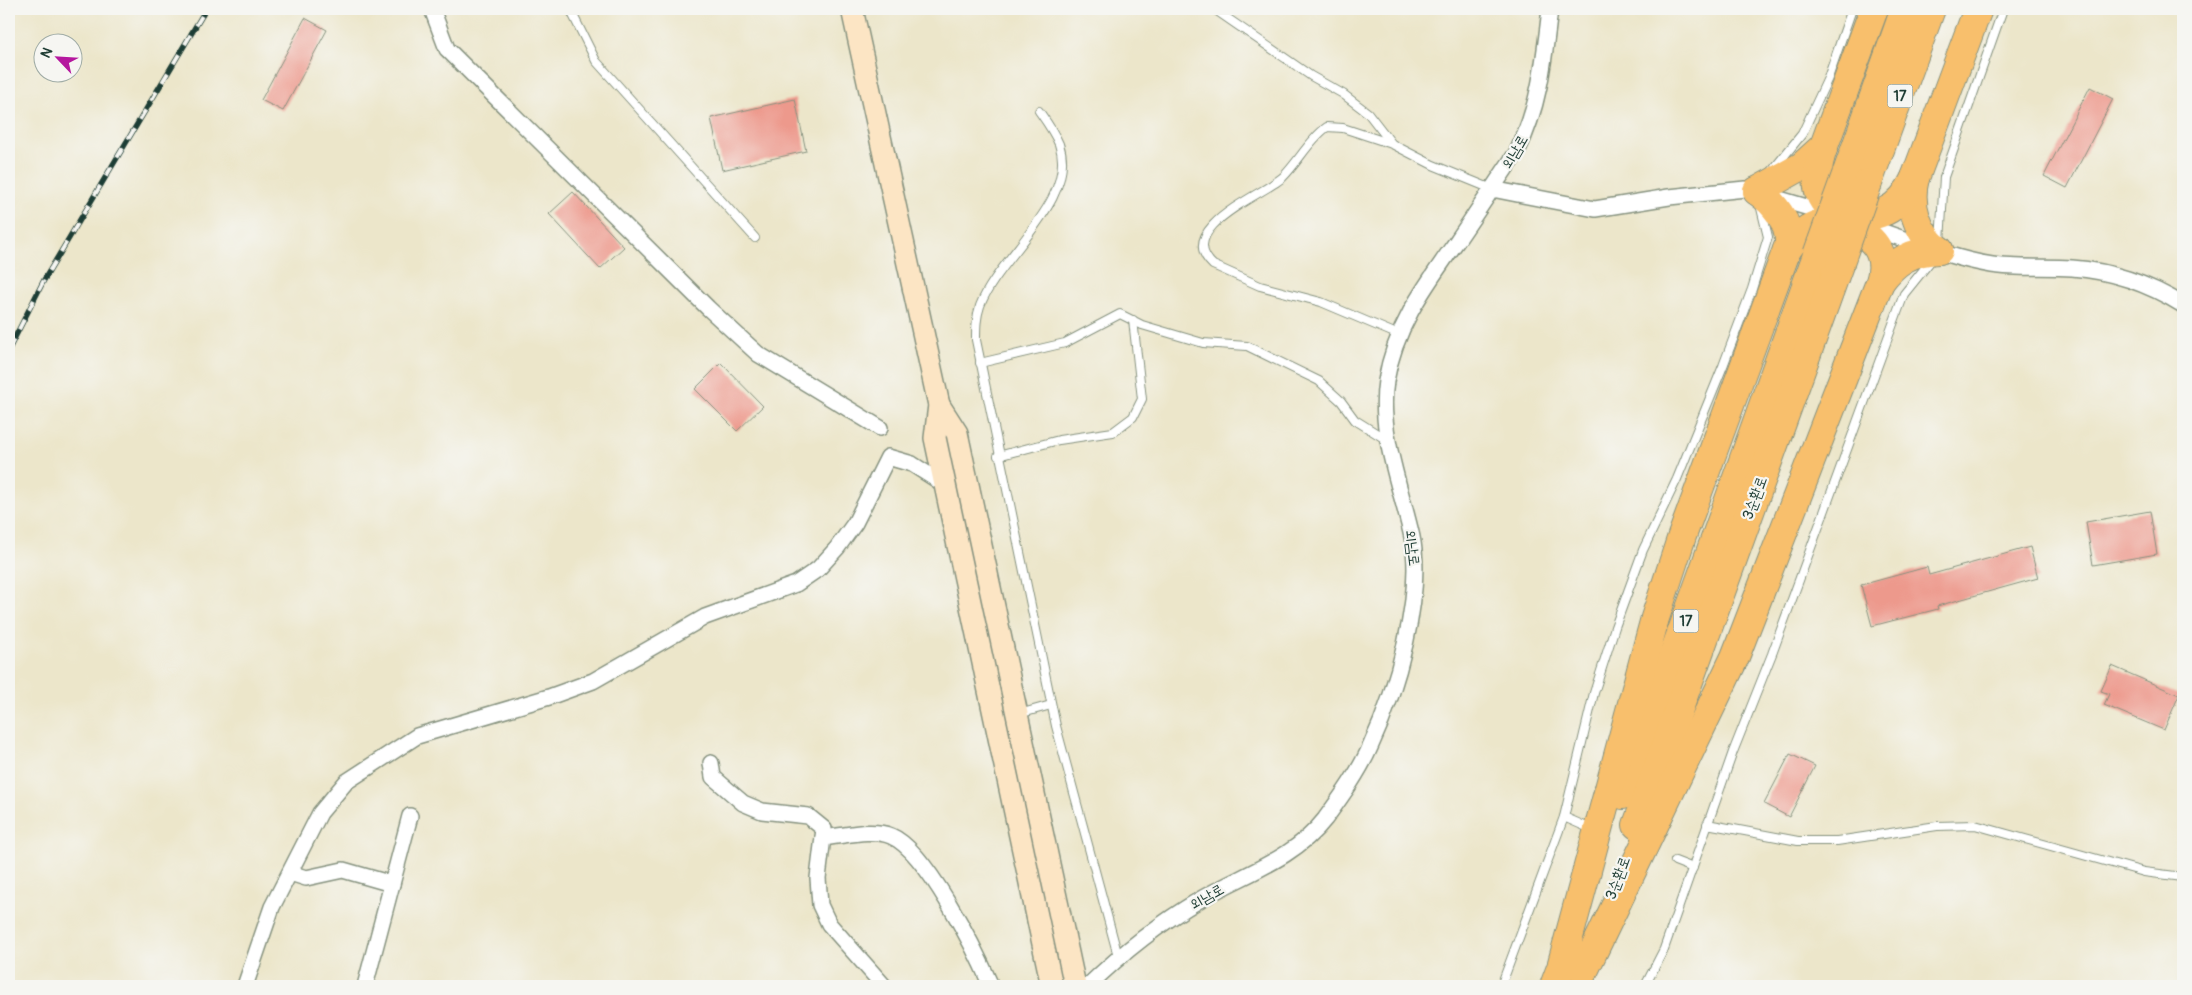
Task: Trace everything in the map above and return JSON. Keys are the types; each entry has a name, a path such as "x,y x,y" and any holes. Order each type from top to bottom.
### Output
{"highway":[{"path":"1570,977 1735,657 1880,282 1882,264 1875,246 1859,228 1842,218 1825,203 1819,190 1818,170 1824,146 1874,9"},
{"name":"3순환로","path":"1857,179 1905,9"},
{"name":"3순환로","path":"1570,977 1857,179 1931,9"},
{"path":"1787,250 1807,228 1822,222 1842,218 1877,215 1890,210 1902,199 1915,178 1978,9"},
{"path":"1570,977 1655,618 1682,536 1787,250 1789,238 1784,220 1772,204 1756,191 1798,169 1824,146"},
{"path":"1915,178 1913,199 1917,222 1925,237 1939,250"},
{"path":"1880,282 1892,266 1906,256 1926,250 1939,250"}],"street":[{"path":"432,9 447,49 708,308 758,354 880,428"},
{"path":"852,9 938,405 935,438 945,485 1075,986"},
{"name":"외남로","path":"1088,986 1118,956 1201,899 1292,851 1308,839 1325,819 1371,746 1397,673 1415,592 1413,541 1389,441 1383,406 1386,381 1398,335 1424,287 1517,152 1535,108 1550,9"},
{"path":"1492,189 1595,209 1709,192 1745,189 1991,265 2013,268 2072,268 2106,272 2135,280 2160,291 2183,305"},
{"path":"938,405 957,433 1052,986"},
{"path":"245,986 272,907 320,813 346,782 417,736 550,697 593,681 705,617 796,584 818,568 837,548 855,523 888,458 912,464 945,485"},
{"path":"711,763 713,778 743,803 762,811 808,816 824,829 818,878 820,905 829,924 884,986"},
{"path":"365,986 410,816"},
{"path":"824,838 875,832 891,835 903,843 940,890 975,950 991,986"},
{"path":"290,873 306,878 343,870 392,884"}],"lane":[{"path":"570,9 596,61 755,238"},
{"path":"1214,9 1311,76 1343,94 1368,112 1392,144"},
{"path":"1501,986 1564,818 1594,694 1614,626 1643,550 1677,479 1752,289 1768,237 1756,191 1802,134 1828,78 1852,9"},
{"path":"1645,986 1664,949 1707,824 1772,654 1904,294 1939,250 1944,177 2003,9"},
{"path":"1039,111 1059,144 1062,158 1058,188 989,288 980,306 976,323 980,363 998,456 1051,705 1118,956"},
{"path":"1398,335 1321,302 1260,286 1212,265 1202,250 1206,238 1214,224 1229,210 1282,178 1299,161 1313,139 1326,127 1343,128 1392,144 1433,165 1492,189"},
{"path":"980,363 1065,343 1120,314 1203,343 1247,346 1319,381 1341,401 1355,420 1389,441"},
{"path":"998,456 1059,440 1113,432 1133,417 1142,399 1133,320"},
{"path":"1006,718 1051,705"},
{"path":"1564,818 1589,828"},
{"path":"1707,824 1798,841 1836,841 1937,826 1975,825 2144,872 2183,877"},
{"path":"1675,861 1693,868"}],"building":[{"path":"305,18 327,30 283,111 261,100"},
{"path":"2090,87 2113,99 2067,188 2044,176"},
{"path":"795,99 806,151 722,170 711,118"},
{"path":"573,192 624,247 600,269 549,214"},
{"path":"721,363 763,406 737,431 695,389"},
{"path":"2150,511 2157,554 2093,565 2086,522"},
{"path":"2030,547 2038,578 1937,606 1938,609 1872,626 1861,585 1927,567 1929,575"},
{"path":"2112,666 2179,695 2164,730 2104,705 2109,694 2101,691"},
{"path":"1790,754 1815,766 1789,817 1764,804"}],"railway":[{"path":"9,349 44,280 206,9"}]}
